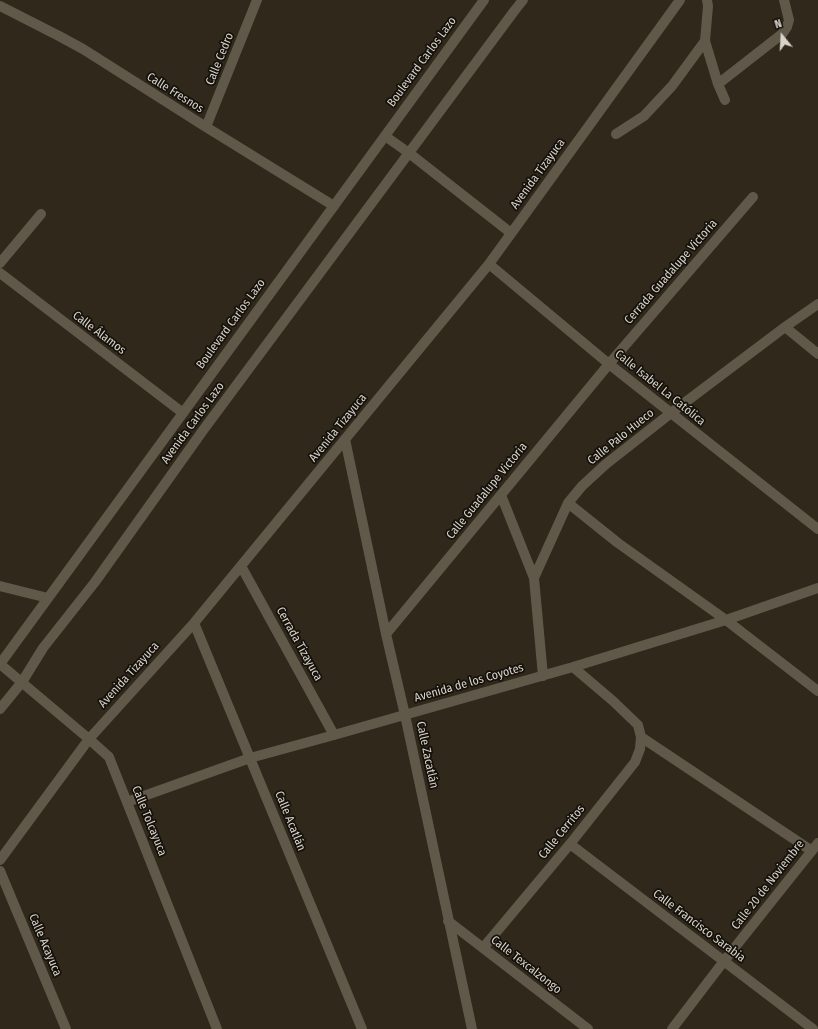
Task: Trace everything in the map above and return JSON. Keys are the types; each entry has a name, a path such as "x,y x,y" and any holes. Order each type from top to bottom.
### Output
{"street":[{"name":"Calle Cedro","path":"206,127 257,0"},
{"name":"Boulevard Carlos Lazo","path":"0,664 484,0"},
{"path":"409,153 524,0"},
{"name":"Avenida Tizayuca","path":"0,860 89,739 194,623 242,566 489,264 680,0"},
{"path":"718,84 782,34 787,27 788,20 784,0"},
{"path":"710,2 705,42 718,84 725,100"},
{"name":"Calle Fresnos","path":"0,6 82,49 334,206"},
{"path":"616,134 644,116 672,86 705,42"},
{"path":"385,136 512,233"},
{"name":"Avenida Carlos Lazo","path":"0,709 22,682 44,648 95,582 204,429 409,153"},
{"name":"Cerrada Guadalupe Victoria","path":"609,364 753,197"},
{"path":"0,263 41,214"},
{"name":"Calle Isabel La Católica","path":"489,264 609,364 818,529"},
{"name":"Calle Álamos","path":"0,273 183,413"},
{"name":"Calle Palo Hueco","path":"534,578 568,503 582,486 606,464 671,413 784,327 818,304"},
{"path":"784,327 818,354"},
{"name":"Calle Guadalupe Victoria","path":"386,634 609,364"},
{"name":"Calle Zacatlán","path":"346,439 386,634 405,715 472,1029"},
{"path":"501,495 534,578 542,676"},
{"path":"568,503 618,543 726,620 818,691"},
{"name":"Cerrada Tizayuca","path":"242,566 334,735"},
{"path":"0,586 48,598"},
{"name":"Avenida de los Coyotes","path":"127,802 250,758 573,667 726,620 818,588"},
{"name":"Calle Acatlán","path":"194,623 362,1029"},
{"name":"Calle Tolcayuca","path":"0,664 109,757 217,1029"},
{"name":"Calle Cerritos","path":"484,948 570,844 635,762 640,749 641,737 638,725 613,701 573,667"},
{"path":"641,737 815,847"},
{"name":"Calle Francisco Sarabia","path":"570,844 813,1029"},
{"name":"Calle 20 de Noviembre","path":"672,1029 815,847"},
{"name":"Calle Acayuca","path":"0,871 66,1029"},
{"name":"Calle Texcalzongo","path":"448,921 588,1029"}]}
